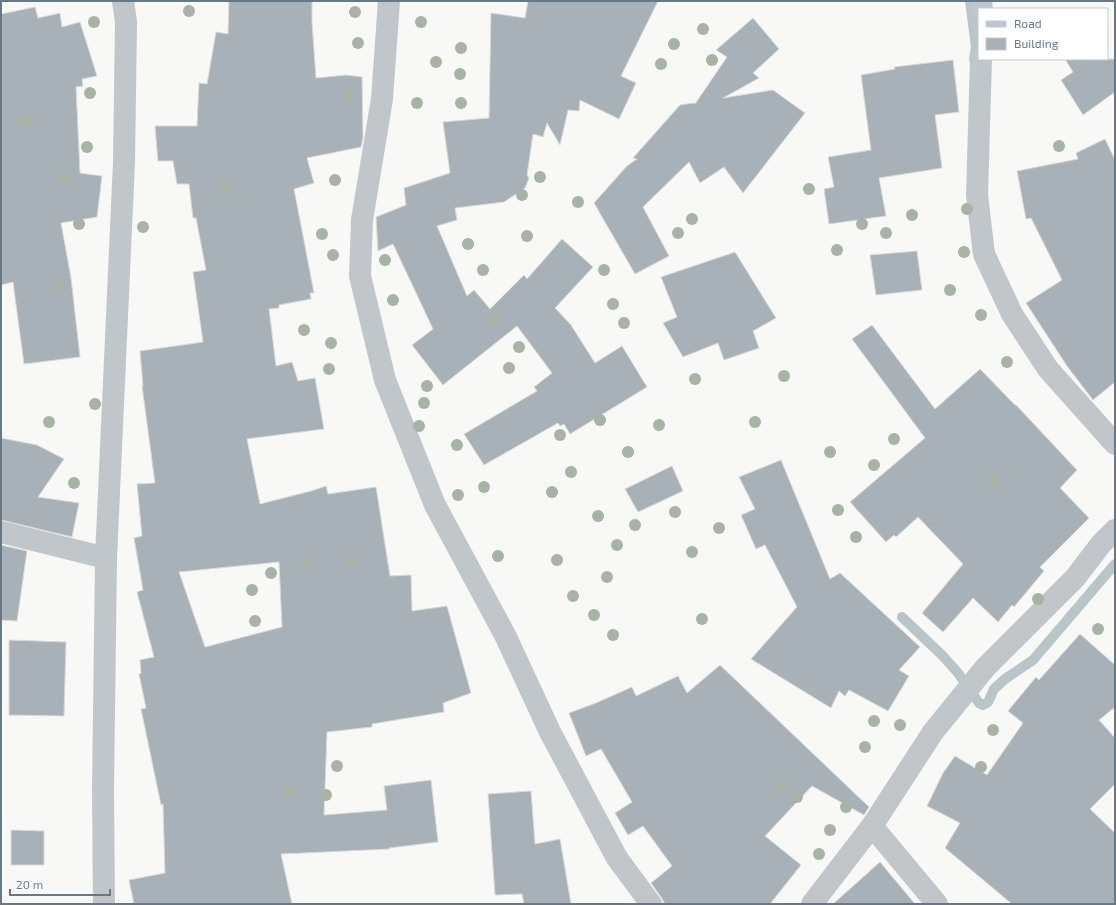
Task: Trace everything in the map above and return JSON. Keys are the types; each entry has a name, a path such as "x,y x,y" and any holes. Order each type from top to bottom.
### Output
{"street":[{"path":"104,904 103,790 106,558 124,162 126,22 123,1"},
{"path":"389,1 382,99 362,220 360,276 385,380 435,505 505,635 550,732 617,858 651,904"},
{"path":"981,60 977,196 984,254 1012,314 1048,369 1115,444"},
{"path":"812,904 872,826 933,732 985,668 1075,578 1100,544 1115,530"},
{"path":"1,532 106,558"},
{"path":"872,826 937,904"}],"building":[{"path":"229,1 312,1 316,78 346,75 362,77 363,138 361,147 307,158 314,183 294,189 314,293 310,293 311,299 279,305 279,308 269,309 276,366 292,362 298,381 315,378 324,429 247,439 260,504 326,486 328,494 376,487 390,576 411,575 412,611 447,606 471,693 443,703 444,712 372,724 372,727 327,732 324,815 387,810 384,786 431,780 438,842 389,849 281,854 292,904 134,904 129,880 165,873 163,804 161,805 141,709 146,708 139,674 141,673 140,660 154,657 137,592 143,590 134,538 142,536 137,484 155,483 142,386 140,351 203,342 193,272 206,270 196,218 193,218 189,184 177,184 173,161 158,161 155,126 197,126 199,83 207,84 216,32 228,34","holes":["279,562 282,627 205,647 179,572"]},
{"path":"528,1 658,1 621,76 636,83 619,119 580,100 579,111 568,110 560,145 547,123 543,137 533,134 527,175 529,178 525,188 504,202 455,208 457,220 437,226 467,296 474,290 490,309 524,275 527,279 562,239 593,267 555,308 571,325 595,363 622,346 647,387 570,434 564,424 560,426 558,423 484,465 464,434 537,391 534,387 552,373 517,326 443,385 412,345 433,329 393,244 378,251 376,217 406,205 404,188 450,173 443,122 489,118 491,13 525,18"},
{"path":"35,7 38,18 60,13 62,27 80,22 97,76 82,79 83,86 76,87 80,173 102,176 97,217 61,223 71,278 80,357 24,364 13,282 1,285 1,14"},
{"path":"753,18 779,49 753,73 759,78 723,98 773,90 805,113 743,193 724,167 700,183 689,162 643,207 669,256 635,274 594,203 627,166 637,159 633,158 680,105 695,104 727,57 716,50"},
{"path":"1115,59 1115,92 1083,115 1061,80 1073,72 1066,60"},
{"path":"953,60 959,112 935,115 942,168 879,178 886,216 829,224 824,189 834,187 828,157 871,150 861,75 895,69 894,67"},
{"path":"1105,139 1115,160 1115,382 1093,400 1067,366 1026,303 1062,280 1031,218 1026,219 1017,171 1078,159 1076,153"},
{"path":"917,251 922,290 876,295 870,255"},
{"path":"735,252 776,318 753,331 759,348 724,360 718,343 683,357 663,323 677,317 661,277"},
{"path":"872,325 935,409 980,369 1077,470 1060,488 1089,518 1040,567 1044,571 1014,607 1012,605 998,622 973,598 943,632 922,613 963,564 918,517 896,537 894,535 886,542 850,502 925,438 852,339"},
{"path":"1,438 37,445 64,459 38,497 79,503 72,537 1,520"},
{"path":"781,460 830,579 840,573 920,647 899,670 909,676 888,711 849,690 845,696 839,691 831,708 751,659 797,607 765,545 756,549 741,515 755,509 739,477"},
{"path":"672,466 683,491 638,512 625,489"},
{"path":"1,545 27,551 17,621 1,620"},
{"path":"1080,634 1115,665 1115,707 1099,720 1115,738 1115,784 1090,809 1115,833 1115,904 1012,904 945,848 960,823 927,806 943,773 955,756 987,775 1023,723 1008,711 1036,677 1039,680"},
{"path":"9,640 66,642 64,716 9,715"},
{"path":"720,665 869,807 864,815 812,786 765,836 801,865 770,904 665,904 651,883 672,866 643,826 628,835 615,813 632,802 601,749 586,756 569,713 632,687 636,696 678,676 687,693"},
{"path":"531,791 535,844 560,839 571,904 524,904 522,894 495,895 488,794"},
{"path":"11,830 44,831 44,865 11,865"},
{"path":"880,862 915,904 833,904"}],"waterway":[{"path":"970,1 976,47 974,59"},
{"path":"902,617 942,655 958,673 979,703 983,705 988,702 994,689 1005,679 1033,660 1115,564"}]}
